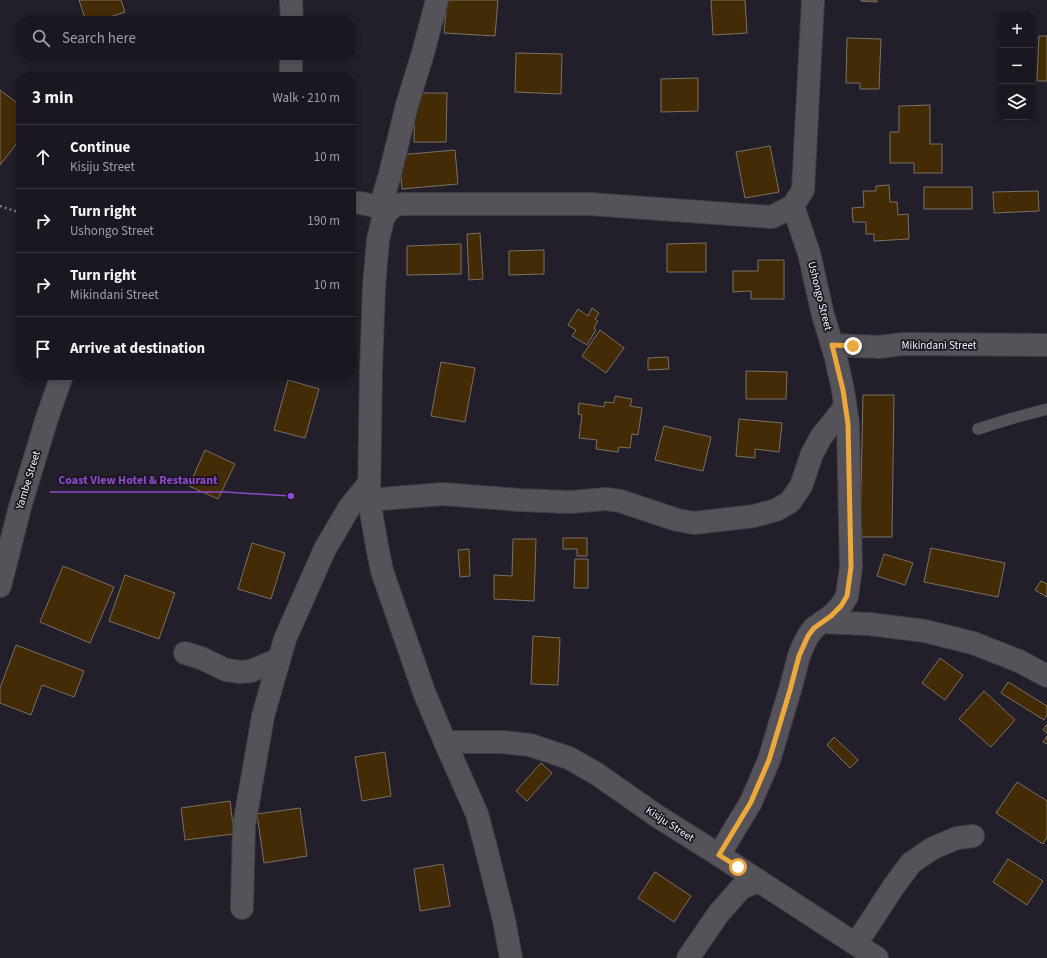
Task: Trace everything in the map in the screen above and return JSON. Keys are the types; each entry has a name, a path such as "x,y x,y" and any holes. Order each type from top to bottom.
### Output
{"street":[{"path":"291,0 292,16"},
{"path":"437,0 407,105 378,240 374,286 369,491 382,572 424,692 477,814 504,920 511,958"},
{"path":"356,202 362,202 384,210 401,204 590,204 772,216 794,206 803,190 814,0"},
{"path":"291,60 291,72"},
{"name":"Ushongo Street","path":"719,855 751,802 769,760 799,656 808,636 814,628 841,606 847,596 851,567 848,424 843,390 823,315 809,253 794,206"},
{"name":"Mikindani Street","path":"832,345 879,347 903,344 1047,345"},
{"name":"Yambe Street","path":"0,586 20,507 60,380"},
{"path":"242,908 244,826 262,716 285,639 325,549 349,508 369,491 570,502 606,499 620,501 677,520 694,523 754,516 776,510 790,502 801,486 812,454 821,437 845,407"},
{"path":"822,622 869,624 925,632 973,643 1019,661 1047,676"},
{"path":"185,653 201,658 226,670 241,672 251,671 279,659"},
{"name":"Kisiju Street","path":"445,742 502,742 530,745 568,758 597,774 657,816 877,958"},
{"path":"856,944 911,863 933,848 957,838 973,836"},
{"path":"688,958 719,913 741,888 759,881"}],"lane":[{"path":"978,429 1047,409"}],"path":[{"path":"0,206 16,211"}],"building":[{"path":"79,0 121,0 125,12 113,16 84,16"},
{"path":"447,0 498,0 495,36 444,33"},
{"path":"711,0 745,0 747,33 713,35"},
{"path":"877,0 877,2 861,1"},
{"path":"1039,36 1047,36 1047,81 1037,81"},
{"path":"847,38 881,39 879,89 860,89 860,83 846,83"},
{"path":"516,53 562,54 561,94 515,92"},
{"path":"698,78 698,111 661,112 661,79"},
{"path":"0,90 16,102 16,144 0,165"},
{"path":"415,93 447,93 446,142 414,142"},
{"path":"930,105 930,144 942,144 942,173 914,173 914,163 890,163 890,132 899,132 899,106"},
{"path":"770,146 779,192 745,198 736,152"},
{"path":"455,150 458,184 402,189 399,155"},
{"path":"889,185 890,202 897,202 898,215 908,214 909,239 874,241 874,234 866,234 866,222 853,222 852,208 864,207 863,191 876,191 876,186"},
{"path":"924,187 972,187 972,209 924,209"},
{"path":"1038,191 1039,211 994,213 993,192"},
{"path":"480,233 483,279 469,280 467,234"},
{"path":"706,243 706,272 667,272 667,244"},
{"path":"461,244 461,274 407,275 407,246"},
{"path":"544,250 544,274 509,275 509,251"},
{"path":"758,260 784,260 784,299 751,299 751,291 733,292 733,271 758,271"},
{"path":"592,308 599,313 595,319 598,321 594,328 596,330 587,345 572,336 576,330 568,325 578,309 588,316"},
{"path":"600,330 624,348 606,373 582,356"},
{"path":"668,357 669,369 648,370 648,358"},
{"path":"441,362 475,368 465,422 431,416"},
{"path":"746,371 787,372 786,399 746,399"},
{"path":"288,380 319,389 305,438 274,430"},
{"path":"863,395 894,395 892,537 860,537"},
{"path":"615,396 632,399 630,406 642,408 638,435 632,434 630,448 619,447 618,452 596,449 597,440 579,438 582,415 578,414 579,403 604,407 605,402 614,403"},
{"path":"739,419 782,423 779,452 755,449 755,458 736,456"},
{"path":"664,426 711,437 703,471 655,460"},
{"path":"205,450 235,464 218,499 189,486"},
{"path":"563,538 587,538 587,556 577,556 577,549 563,549"},
{"path":"513,539 536,539 534,601 494,599 494,575 512,576"},
{"path":"252,543 285,553 271,599 238,589"},
{"path":"931,548 1005,563 998,597 924,582"},
{"path":"469,549 470,576 460,577 458,550"},
{"path":"884,554 913,563 905,585 877,576"},
{"path":"575,559 588,559 588,588 574,588"},
{"path":"63,566 114,587 90,643 40,622"},
{"path":"125,575 175,593 159,639 109,621"},
{"path":"1041,581 1047,584 1047,597 1035,590"},
{"path":"533,636 560,638 558,685 531,684"},
{"path":"16,645 84,671 74,697 42,685 31,715 0,703 0,688"},
{"path":"940,658 963,675 945,700 922,683"},
{"path":"1008,682 1047,706 1047,714 1044,720 1001,693"},
{"path":"984,691 1015,720 991,747 959,719"},
{"path":"1047,724 1047,733 1043,730"},
{"path":"1047,736 1047,744 1043,742"},
{"path":"834,737 858,760 850,768 827,745"},
{"path":"385,752 391,796 362,801 355,757"},
{"path":"541,763 552,773 527,801 516,791"},
{"path":"1017,782 1047,801 1047,837 1043,844 996,813"},
{"path":"230,801 234,834 185,840 181,808"},
{"path":"300,808 307,856 264,863 257,814"},
{"path":"1008,859 1043,881 1027,905 993,882"},
{"path":"443,864 450,906 420,911 414,869"},
{"path":"655,872 691,896 674,922 638,898"}],"place":[{"name":"Coast View Hotel & Restaurant","path":"291,496"}],"route":[{"path":"738,867 719,855 751,802 769,760 803,646 814,628 831,616 841,606 847,596 851,567 848,424 843,390 832,345 853,346"}]}
